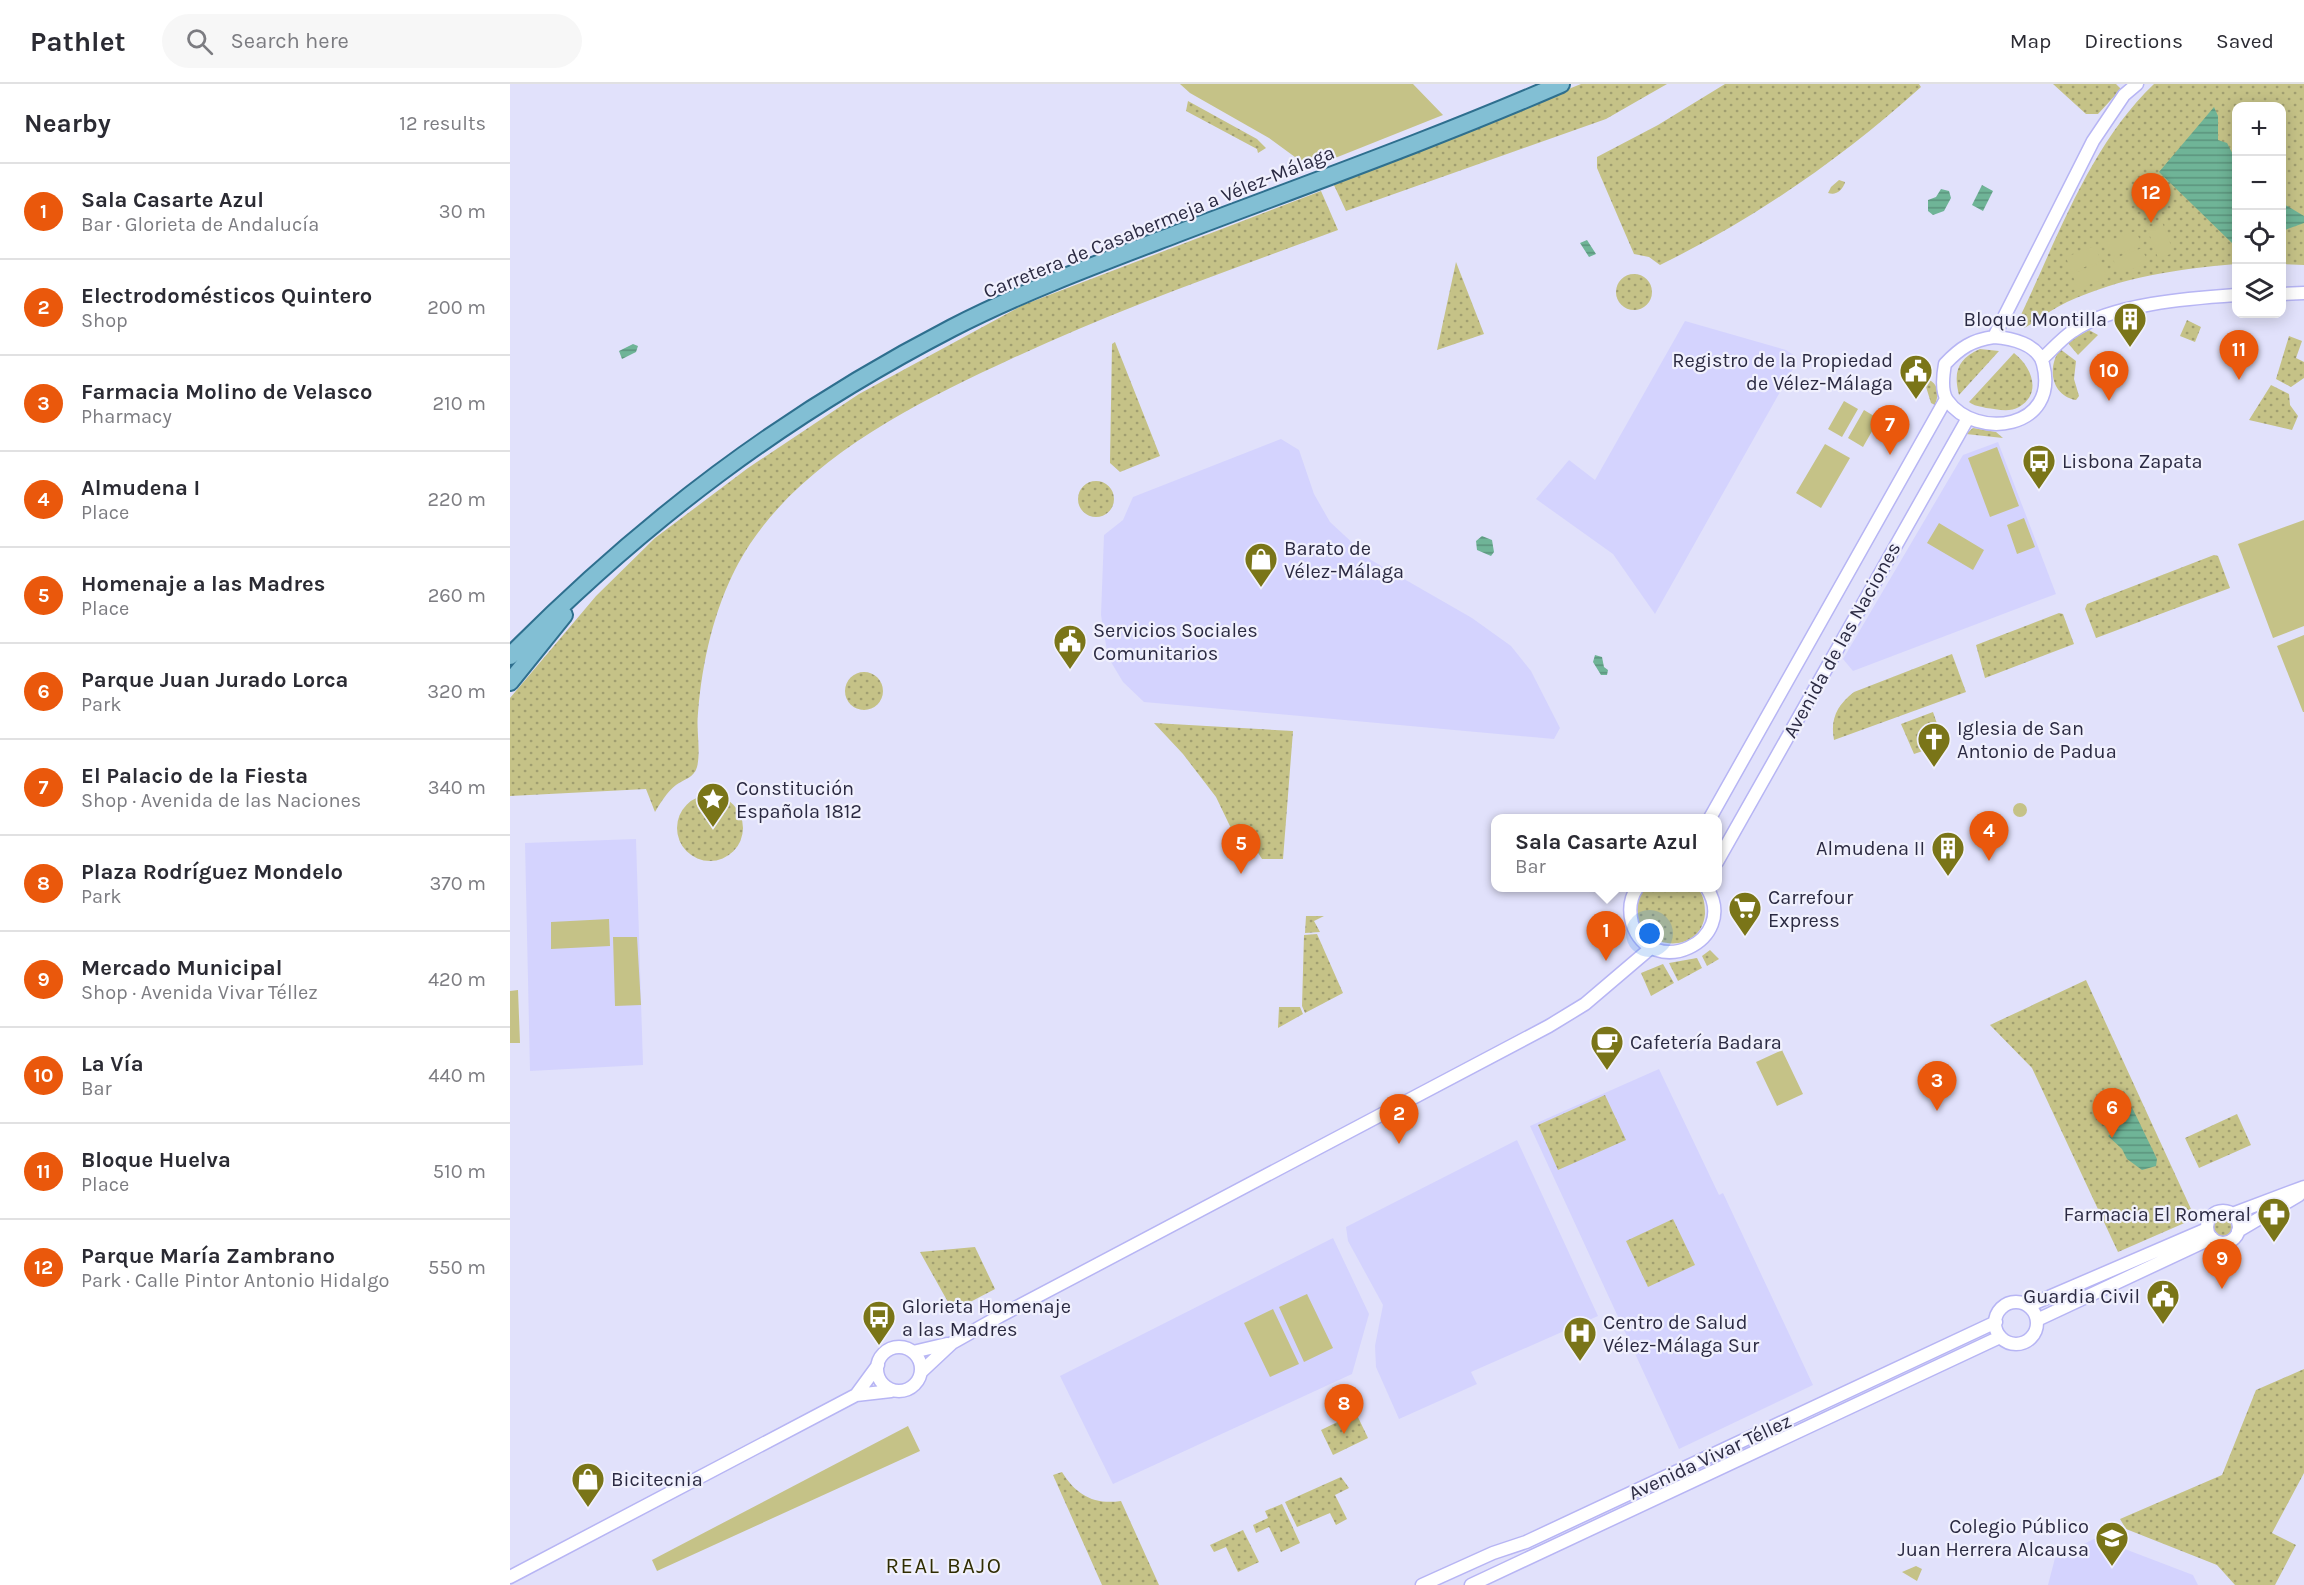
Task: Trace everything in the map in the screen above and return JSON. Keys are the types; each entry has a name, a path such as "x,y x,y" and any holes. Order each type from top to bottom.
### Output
{"main road":[{"name":"Carretera de Casabermeja a Vélez-Málaga","path":"510,656 562,604 679,502 751,447 856,380 954,327 1052,282 1446,133 1561,84"},
{"path":"510,682 600,570"},
{"path":"510,642 562,604"}],"street":[{"path":"1994,337 2093,141 2124,95 2137,84"},
{"path":"2286,294 2304,293"},
{"path":"2042,359 2073,330 2104,315 2177,299 2232,295"},
{"path":"1994,337 2013,339 2024,343 2042,359 2047,378 2044,397 2036,411 2015,421 1993,422 1968,418 1946,399 1943,386 1945,364 1961,347 1977,339 1994,337"},
{"name":"Avenida de las Naciones","path":"1713,814 1946,399"},
{"name":"Avenida de las Naciones","path":"1722,853 1968,418"},
{"path":"1635,892 1630,903 1630,916 1641,939 1652,947 1676,952 1698,943 1712,923 1714,911 1710,892"},
{"path":"913,1352 951,1343 1549,1026 1585,1004 1652,947"},
{"path":"2232,1214 2304,1187"},
{"path":"2210,1233 2225,1243 2233,1239 2238,1231 2304,1191"},
{"path":"2210,1233 2209,1220 2214,1214 2223,1211 2232,1214 2238,1222 2238,1231"},
{"path":"2210,1233 2037,1320 2032,1337 2025,1342 2014,1346 2000,1337 1995,1322 1998,1314 2006,1305 2015,1302 2028,1306 2210,1233"},
{"path":"2028,1306 2037,1320"},
{"name":"Avenida Vivar Téllez","path":"1422,1585 1493,1553 1526,1542 1995,1322"},
{"name":"Avenida Vivar Téllez","path":"1471,1585 2000,1337"},
{"path":"921,1372 951,1343"},
{"path":"510,1577 856,1395 909,1389 919,1380 921,1372 919,1360 913,1352 904,1348 891,1349 881,1357 878,1365 856,1395"},
{"path":"878,1365 881,1382 891,1391"}],"shaded area":[{"path":"1180,84 1413,84 1443,115 1310,168 1269,138 1190,93"},
{"path":"1581,84 1667,84 1606,119 1346,211 1333,183"},
{"path":"1725,84 1919,84 1921,87 1860,138 1797,185 1696,247 1660,265 1649,257 1634,254 1597,168 1597,157 1658,125"},
{"path":"2053,84 2116,84 2121,89 2098,114 2086,114"},
{"path":"2154,84 2304,84 2304,265 2286,264 2286,102 2232,102 2232,264 2171,272 2108,286 2067,302 2024,328 2019,319 2076,195 2111,136"},
{"path":"1188,101 1257,139 1266,148 1258,153 1257,149 1186,111"},
{"path":"2214,107 2218,116 2218,140 2227,143 2232,152 2232,243 2159,172"},
{"path":"1839,180 1845,182 1841,190 1834,194 1828,193 1831,187"},
{"path":"1982,185 1993,191 1983,211 1972,205"},
{"path":"1941,189 1949,191 1951,198 1944,211 1933,215 1928,211 1928,200 1936,197"},
{"path":"1321,191 1338,230 1132,307 973,377 896,417 858,441 822,467 790,496 761,528 738,564 722,599 710,636 700,694 699,754 696,771 670,791 655,812 646,789 510,796 510,698 596,596 655,538 748,468 859,394 1023,305"},
{"path":"2286,205 2304,216 2304,223 2286,230"},
{"path":"2162,222 2174,253 2158,258 2147,228"},
{"path":"2136,231 2142,245 2112,257 2106,242"},
{"path":"1587,240 1596,254 1589,257 1580,243"},
{"path":"2095,246 2101,261 2071,272 2066,257"},
{"path":"2142,248 2148,263 2119,274 2113,259"},
{"path":"1456,262 1484,334 1437,350"},
{"path":"2102,263 2107,278 2078,289 2072,274"},
{"path":"1634,274 1647,279 1652,292 1647,305 1634,310 1621,305 1616,292 1621,279"},
{"path":"2187,320 2201,327 2195,342 2180,336"},
{"path":"1685,321 1786,350 1795,356 1794,367 1655,614 1613,554 1536,499 1569,460 1595,480"},
{"path":"2089,330 2098,335 2078,355 2067,342"},
{"path":"2289,336 2302,341 2296,358 2304,362 2304,378 2291,387 2276,379"},
{"path":"1115,342 1160,456 1120,472 1110,463 1112,344"},
{"path":"633,344 638,346 636,352 622,359 619,351"},
{"path":"1980,349 1999,351 1959,395 1957,373 1959,367 1967,357"},
{"path":"2060,349 2076,361 2074,379 2079,396 2076,400 2061,393 2054,380 2054,364"},
{"path":"2014,353 2025,365 2032,380 2031,394 2026,401 2015,409 2007,410 1986,408 1969,402"},
{"path":"1923,377 1935,384 1937,395 1935,405 1931,403"},
{"path":"2271,385 2289,394 2290,405 2298,416 2292,430 2249,420"},
{"path":"1844,401 1858,409 1842,437 1828,429"},
{"path":"1864,410 1879,419 1863,447 1848,438"},
{"path":"1973,428 1996,432 2003,438 1966,434"},
{"name":"Barato de Vélez-Málaga","path":"1281,439 1299,450 1314,494 1330,522 1371,560 1472,618 1511,646 1531,671 1560,728 1554,739 1144,702 1123,682 1108,657 1101,615 1104,535 1123,520 1133,497"},
{"path":"1998,442 2056,594 1853,671 1843,659 1963,455"},
{"path":"1825,444 1850,458 1821,508 1796,493"},
{"path":"1997,447 2019,506 1990,517 1968,458"},
{"path":"1096,481 1109,486 1114,499 1109,512 1096,517 1083,512 1078,499 1083,486"},
{"path":"2024,518 2035,547 2017,554 2007,525"},
{"path":"2304,520 2304,626 2273,638 2238,544"},
{"path":"1939,523 1984,550 1973,570 1927,543"},
{"path":"1482,536 1492,540 1494,552 1491,556 1477,550 1476,541"},
{"path":"2214,555 2218,556 2230,588 2096,638 2085,609 2087,604"},
{"path":"2059,613 2063,614 2074,644 1985,678 1976,645"},
{"path":"2304,635 2304,712 2303,712 2277,646"},
{"path":"1952,654 1966,692 1834,740 1833,725 1836,713 1843,702 1854,692"},
{"path":"1595,655 1602,657 1604,667 1608,670 1607,675 1601,675 1593,662"},
{"path":"864,672 877,678 883,691 877,704 864,710 851,704 845,691 851,678"},
{"path":"1933,712 1942,738 1940,745 1914,754 1901,724"},
{"path":"1154,723 1293,731 1283,859 1262,859 1255,848 1240,847 1216,797 1183,754"},
{"path":"710,795 722,798 733,805 740,816 743,828 740,840 733,851 722,858 710,861 698,858 687,851 680,840 677,828 680,816 687,805 698,798"},
{"path":"2020,803 2025,805 2027,810 2025,815 2020,817 2015,815 2013,810 2015,805"},
{"path":"636,839 643,1065 530,1071 525,843"},
{"path":"1643,892 1700,892 1703,897 1705,914 1700,930 1689,940 1675,943 1660,942 1647,935 1639,923 1637,907"},
{"path":"1306,916 1324,916 1314,921 1320,932 1305,933"},
{"path":"609,919 610,946 551,949 551,922"},
{"path":"1317,934 1343,993 1305,1013 1302,1006 1304,935"},
{"path":"613,937 637,937 641,1005 615,1006"},
{"path":"1710,950 1719,959 1707,966 1702,956"},
{"path":"1697,958 1702,968 1678,981 1669,963"},
{"path":"1663,964 1674,983 1651,996 1641,973"},
{"path":"2086,980 2191,1209 2189,1221 2118,1252 2032,1068 1990,1025"},
{"path":"518,990 520,1043 510,1043 510,991"},
{"path":"1279,1007 1300,1007 1303,1014 1278,1028"},
{"path":"1782,1050 1803,1094 1777,1106 1756,1062"},
{"path":"1659,1069 1719,1195 1723,1193 1813,1385 1679,1449 1530,1126"},
{"path":"2124,1091 2157,1159 2156,1166 2142,1170 2127,1159 2122,1149 2108,1136 2116,1130 2122,1119 2118,1100 2119,1093"},
{"path":"1605,1095 1626,1140 1558,1170 1538,1125"},
{"path":"2237,1114 2251,1145 2199,1168 2185,1138"},
{"path":"1517,1140 1598,1316 1471,1372 1477,1384 1399,1419 1376,1367 1375,1346 1383,1305 1348,1241 1346,1227"},
{"path":"2222,1218 2229,1221 2232,1228 2229,1235 2222,1238 2215,1235 2212,1228 2215,1221"},
{"path":"1673,1219 1695,1265 1648,1287 1626,1241"},
{"path":"1333,1238 1369,1314 1352,1374 1113,1484 1060,1376"},
{"path":"975,1247 995,1289 953,1311 920,1252"},
{"path":"1307,1294 1333,1348 1304,1362 1279,1307"},
{"path":"1273,1309 1299,1364 1270,1377 1244,1323"},
{"path":"2304,1369 2304,1473 2272,1533 2296,1545 2275,1585 2235,1585 2217,1565 2126,1529 2120,1519 2222,1475 2256,1390"},
{"path":"1356,1413 1368,1438 1333,1455 1321,1430"},
{"path":"908,1426 920,1451 657,1571 652,1560"},
{"path":"1062,1472 1073,1487 1087,1497 1102,1501 1121,1501 1159,1585 1102,1585 1053,1475"},
{"path":"1341,1477 1349,1488 1335,1495 1347,1519 1336,1525 1330,1513 1297,1527 1285,1502"},
{"path":"1282,1504 1300,1543 1281,1552 1269,1527 1256,1533 1253,1525 1268,1518 1265,1511"},
{"path":"1243,1530 1259,1562 1238,1572 1226,1547 1214,1552 1210,1545"},
{"name":"Colegio Público Juan Herrera Alcausa","path":"2096,1538 2193,1575 2198,1585 2048,1585 2055,1558"},
{"path":"1916,1566 1922,1569 1917,1581 1902,1572"}],"place":[{"name":"Parque María Zambrano","path":"2151,223"},
{"name":"Bloque Montilla","path":"2130,348"},
{"name":"Bloque Huelva","path":"2239,380"},
{"name":"Registro de la Propiedad de Vélez-Málaga","path":"1916,400"},
{"name":"La Vía","path":"2109,401"},
{"name":"El Palacio de la Fiesta","path":"1890,455"},
{"name":"Lisbona Zapata","path":"2039,490"},
{"name":"Barato de Vélez-Málaga","path":"1261,588"},
{"name":"Servicios Sociales Comunitarios","path":"1070,670"},
{"name":"Iglesia de San Antonio de Padua","path":"1934,768"},
{"name":"Constitución Española 1812","path":"713,828"},
{"name":"Almudena I","path":"1989,861"},
{"name":"Homenaje a las Madres","path":"1241,874"},
{"name":"Almudena II","path":"1948,877"},
{"name":"Carrefour Express","path":"1745,937"},
{"name":"Sala Casarte Azul","path":"1606,961"},
{"name":"Cafetería Badara","path":"1607,1071"},
{"name":"Farmacia Molino de Velasco","path":"1937,1111"},
{"name":"Parque Juan Jurado Lorca","path":"2112,1138"},
{"name":"Electrodomésticos Quintero","path":"1399,1144"},
{"name":"Farmacia El Romeral","path":"2274,1243"},
{"name":"Mercado Municipal","path":"2222,1289"},
{"name":"Guardia Civil","path":"2163,1325"},
{"name":"Glorieta Homenaje a las Madres","path":"879,1346"},
{"name":"Centro de Salud Vélez-Málaga Sur","path":"1580,1362"},
{"name":"Plaza Rodríguez Mondelo","path":"1344,1434"},
{"name":"Bicitecnia","path":"588,1508"},
{"name":"Colegio Público Juan Herrera Alcausa","path":"2112,1567"}],"district":[{"name":"REAL BAJO","path":"944,1566"}]}
